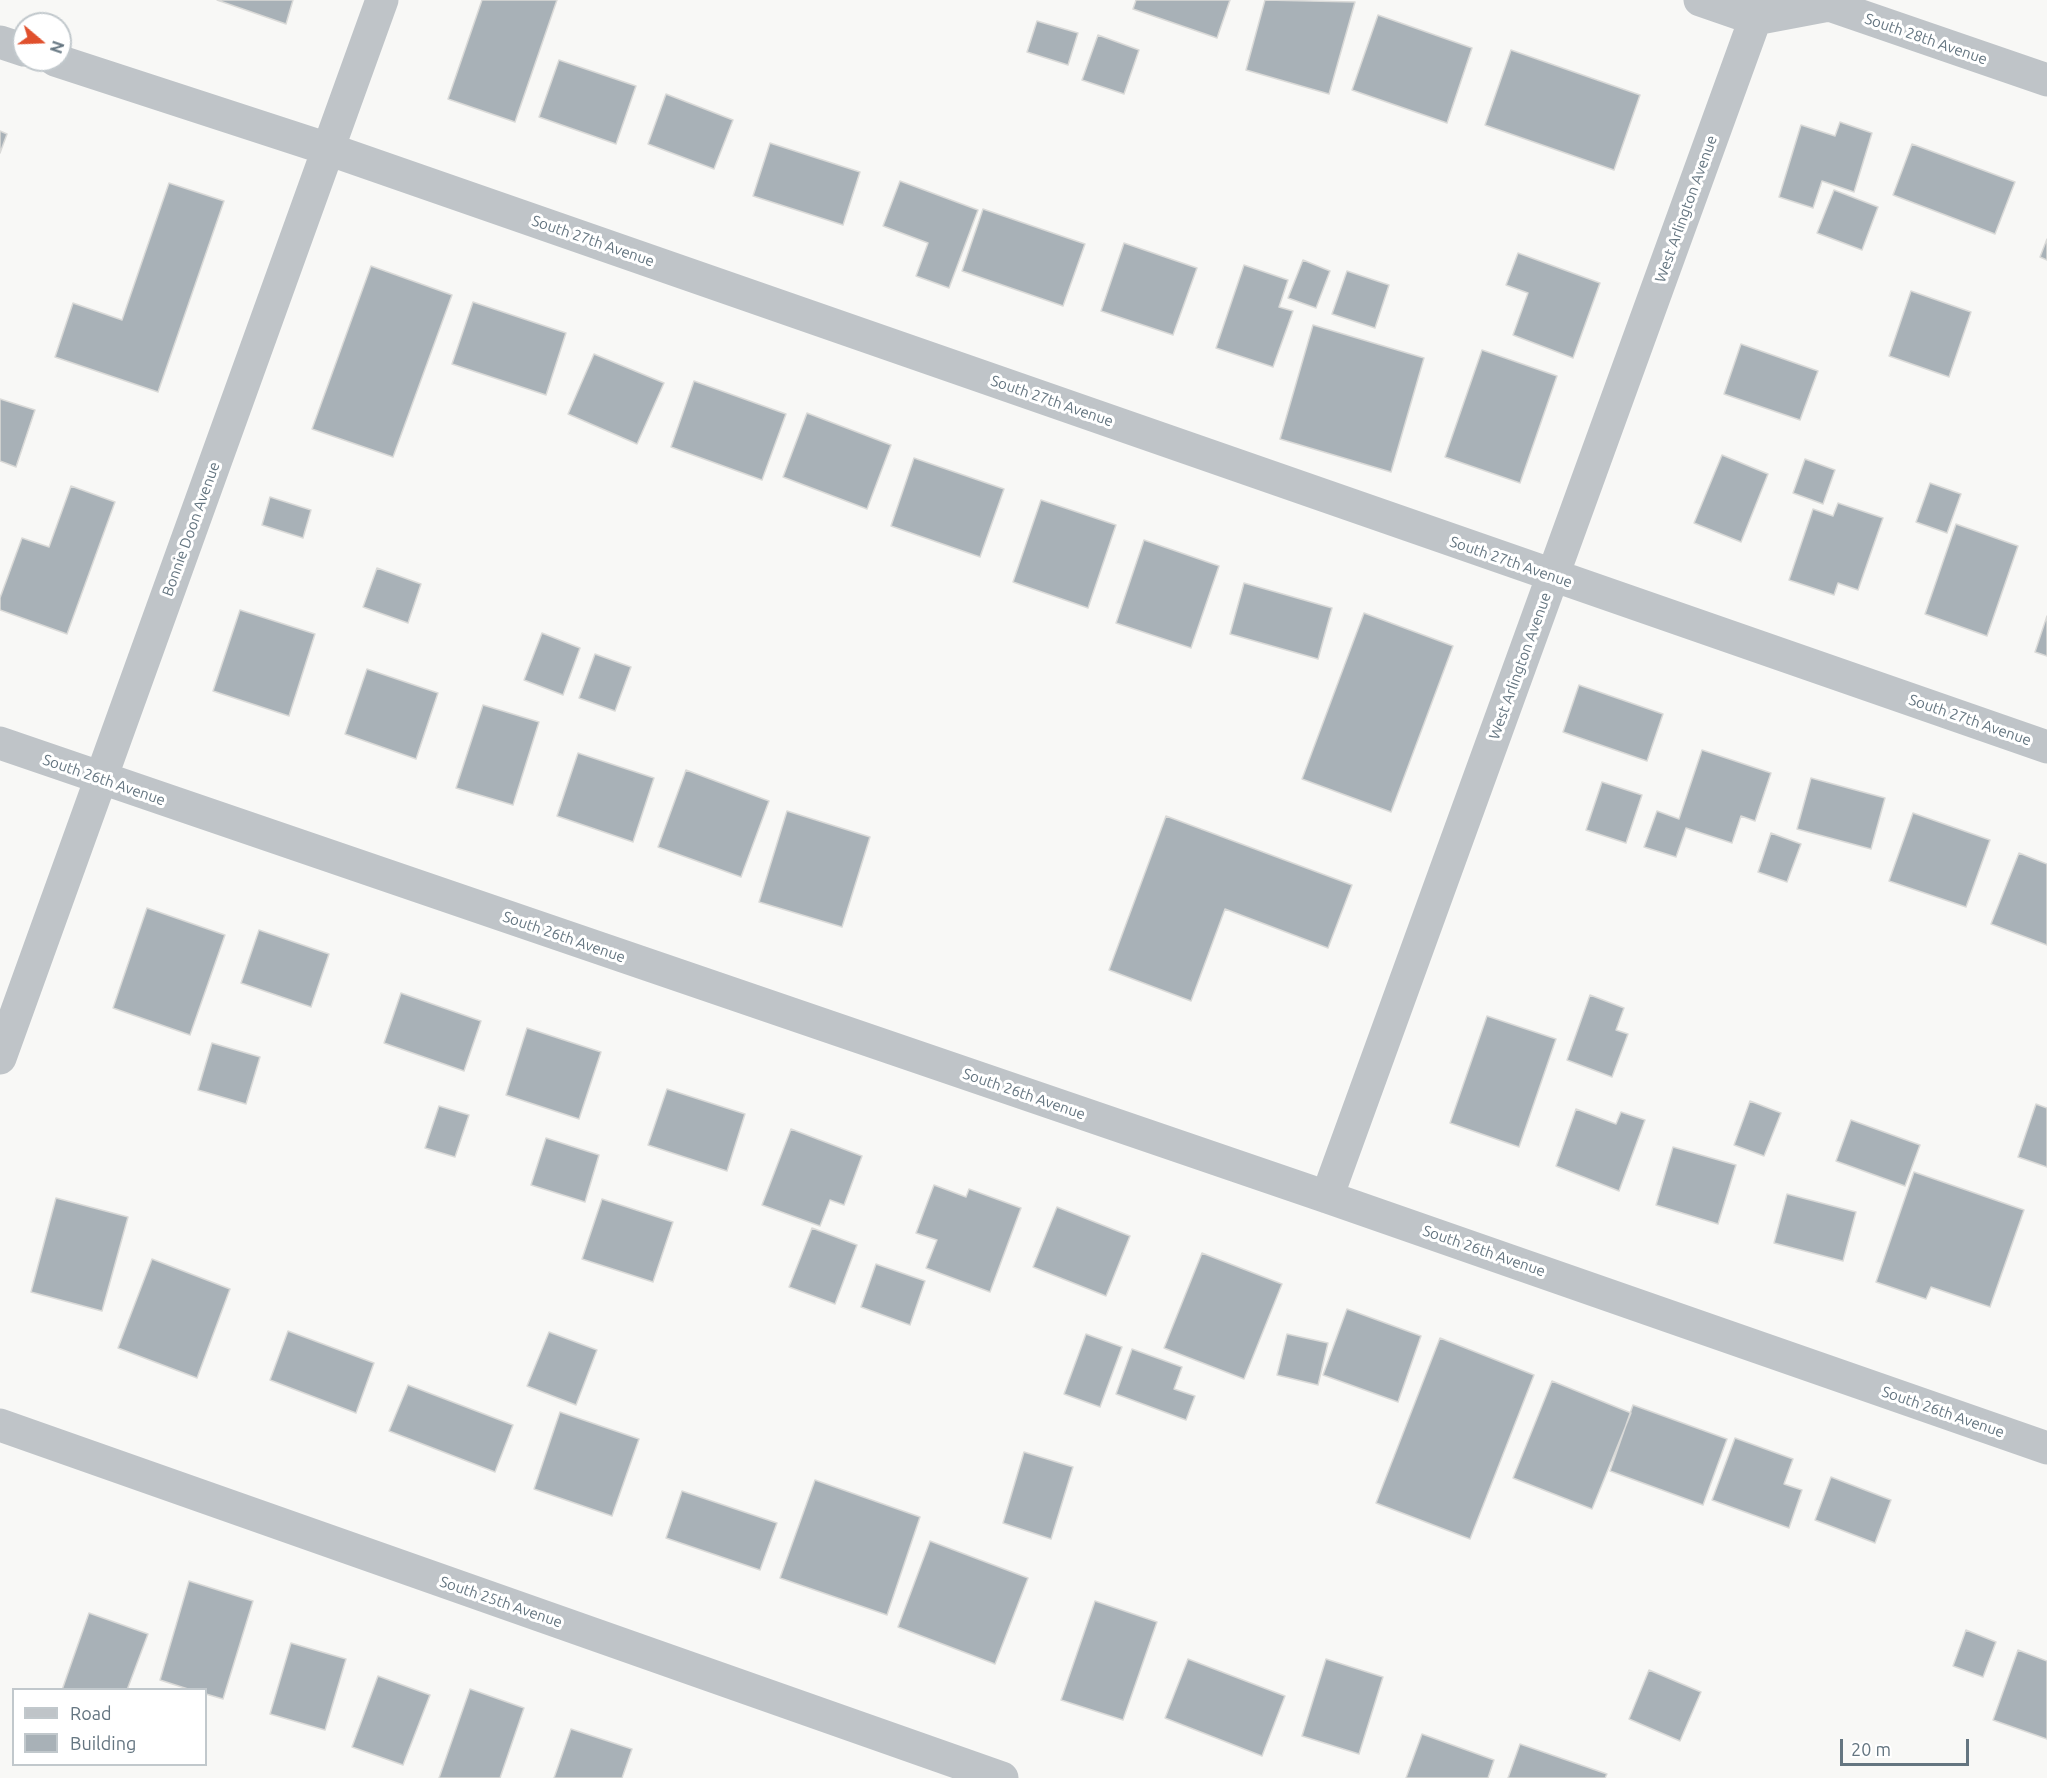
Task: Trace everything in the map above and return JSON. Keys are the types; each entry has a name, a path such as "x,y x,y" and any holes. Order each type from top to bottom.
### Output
{"street":[{"name":"Bonnie Doon Avenue","path":"0,1058 382,0"},
{"name":"South 28th Avenue","path":"1700,0 1759,10 1829,5 2047,80"},
{"name":"West Arlington Avenue","path":"1327,1197 1759,10"},
{"name":"South 27th Avenue","path":"72,66 328,149 2047,747"},
{"name":"South 26th Avenue","path":"0,743 1327,1197 2047,1448"},
{"name":"South 25th Avenue","path":"0,1425 1002,1778"}],"building":[{"path":"217,0 293,0 286,24"},
{"path":"482,0 557,0 515,122 448,99"},
{"path":"1136,0 1230,0 1217,38 1133,9"},
{"path":"1265,0 1355,2 1329,94 1246,70"},
{"path":"1378,15 1472,48 1447,123 1352,90"},
{"path":"1037,21 1078,33 1068,65 1027,52"},
{"path":"1098,35 1139,50 1124,94 1082,80"},
{"path":"1511,50 1640,95 1614,170 1485,125"},
{"path":"559,60 636,86 616,144 539,117"},
{"path":"666,94 733,120 714,169 648,144"},
{"path":"1840,122 1872,133 1854,192 1822,181 1813,208 1779,197 1801,125 1835,136"},
{"path":"0,131 7,134 0,153"},
{"path":"770,143 860,172 843,225 753,196"},
{"path":"1912,144 2015,182 1995,234 1893,195"},
{"path":"900,181 978,210 949,288 916,276 928,243 883,226"},
{"path":"169,183 224,201 158,392 55,357 73,303 122,320"},
{"path":"1834,190 1878,207 1862,250 1817,233"},
{"path":"983,209 1085,244 1063,306 962,271"},
{"path":"2047,239 2047,260 2040,257"},
{"path":"1124,243 1197,268 1173,335 1101,311"},
{"path":"1518,253 1600,283 1573,358 1513,335 1528,293 1506,285"},
{"path":"1303,260 1330,271 1316,308 1288,298"},
{"path":"1244,265 1288,280 1279,307 1293,311 1273,367 1216,348"},
{"path":"371,266 452,295 393,457 312,429"},
{"path":"1347,271 1389,285 1375,328 1332,314"},
{"path":"1911,291 1971,312 1949,377 1889,356"},
{"path":"473,302 566,333 546,395 452,364"},
{"path":"1313,325 1424,358 1391,472 1280,439"},
{"path":"1741,344 1818,371 1800,420 1724,394"},
{"path":"1482,350 1557,376 1520,483 1445,457"},
{"path":"594,354 664,383 637,444 568,414"},
{"path":"694,381 786,414 762,480 671,447"},
{"path":"0,399 35,410 16,467 0,461"},
{"path":"807,413 891,445 867,509 783,477"},
{"path":"1722,455 1768,474 1741,542 1694,523"},
{"path":"914,458 1004,489 980,557 891,526"},
{"path":"1805,459 1835,470 1823,504 1793,493"},
{"path":"1930,483 1961,494 1947,533 1916,522"},
{"path":"71,486 115,502 67,634 0,610 0,598 22,538 49,547"},
{"path":"270,497 311,510 303,538 262,525"},
{"path":"1041,500 1116,525 1088,608 1013,582"},
{"path":"1838,503 1883,518 1858,590 1838,583 1834,595 1789,580 1813,509 1833,516"},
{"path":"1956,524 2018,546 1987,636 1925,614"},
{"path":"1144,540 1219,566 1191,648 1116,623"},
{"path":"377,568 421,584 408,623 363,607"},
{"path":"1244,583 1332,608 1318,659 1230,634"},
{"path":"240,610 315,634 289,716 213,691"},
{"path":"1364,613 1453,646 1391,812 1302,779"},
{"path":"2047,616 2047,656 2035,652"},
{"path":"542,633 580,648 563,695 524,680"},
{"path":"595,654 631,667 615,711 579,698"},
{"path":"367,669 438,693 416,759 345,734"},
{"path":"1579,685 1663,714 1647,761 1563,732"},
{"path":"483,705 539,722 513,805 456,788"},
{"path":"1702,750 1771,773 1755,821 1741,816 1732,843 1686,828 1676,857 1644,847 1657,811 1679,819"},
{"path":"578,753 654,778 633,842 557,816"},
{"path":"686,770 769,801 741,877 658,847"},
{"path":"1811,778 1885,798 1871,849 1797,829"},
{"path":"1602,782 1642,795 1626,843 1586,830"},
{"path":"787,811 870,837 842,927 759,902"},
{"path":"1913,813 1990,840 1966,907 1889,881"},
{"path":"1166,816 1352,885 1328,948 1225,909 1191,1001 1109,970"},
{"path":"1771,833 1801,844 1787,882 1758,872"},
{"path":"2019,853 2047,864 2047,945 1991,924"},
{"path":"147,908 225,935 190,1035 113,1008"},
{"path":"259,930 329,954 311,1007 241,983"},
{"path":"401,993 481,1021 464,1071 384,1043"},
{"path":"1590,995 1624,1008 1616,1030 1628,1034 1612,1077 1567,1060"},
{"path":"1487,1016 1556,1039 1519,1147 1450,1123"},
{"path":"527,1028 601,1052 579,1119 506,1095"},
{"path":"212,1043 260,1057 246,1104 198,1090"},
{"path":"667,1089 745,1114 727,1171 648,1145"},
{"path":"1750,1101 1781,1113 1764,1156 1734,1145"},
{"path":"2036,1104 2047,1108 2047,1167 2018,1157"},
{"path":"439,1106 469,1115 455,1157 425,1148"},
{"path":"1576,1109 1616,1124 1621,1112 1645,1120 1619,1191 1556,1166"},
{"path":"1851,1120 1920,1145 1905,1186 1836,1161"},
{"path":"791,1129 862,1156 844,1205 830,1200 820,1226 762,1205"},
{"path":"546,1138 599,1155 585,1202 531,1185"},
{"path":"1673,1147 1736,1165 1718,1224 1656,1205"},
{"path":"1914,1172 2024,1210 1990,1307 1931,1287 1926,1299 1876,1282"},
{"path":"934,1185 966,1197 969,1189 1021,1208 990,1292 926,1268 937,1240 916,1233"},
{"path":"1787,1194 1856,1212 1843,1261 1774,1243"},
{"path":"56,1198 128,1217 102,1311 31,1292"},
{"path":"602,1199 673,1222 653,1282 582,1259"},
{"path":"1057,1207 1130,1236 1106,1296 1033,1267"},
{"path":"812,1228 857,1245 835,1304 789,1287"},
{"path":"1202,1253 1282,1284 1244,1379 1164,1348"},
{"path":"152,1259 230,1289 197,1378 118,1348"},
{"path":"876,1264 925,1281 910,1325 861,1307"},
{"path":"1347,1309 1421,1336 1398,1402 1323,1375"},
{"path":"288,1331 374,1363 356,1413 270,1380"},
{"path":"549,1332 597,1350 576,1405 527,1386"},
{"path":"1086,1334 1122,1347 1100,1407 1064,1394"},
{"path":"1287,1334 1328,1343 1318,1385 1277,1375"},
{"path":"1440,1338 1534,1375 1470,1539 1376,1503"},
{"path":"1132,1349 1182,1367 1174,1389 1195,1396 1186,1420 1116,1394"},
{"path":"1552,1381 1631,1413 1592,1509 1513,1478"},
{"path":"408,1385 513,1425 495,1472 389,1431"},
{"path":"1633,1405 1727,1439 1703,1505 1610,1471"},
{"path":"560,1412 639,1439 612,1516 534,1489"},
{"path":"1735,1438 1793,1459 1784,1484 1802,1490 1789,1528 1712,1500"},
{"path":"1024,1452 1073,1467 1051,1539 1003,1523"},
{"path":"1831,1477 1891,1500 1875,1543 1815,1520"},
{"path":"815,1480 920,1517 887,1615 780,1578"},
{"path":"682,1491 777,1523 760,1570 666,1538"},
{"path":"930,1541 1028,1578 995,1664 898,1627"},
{"path":"189,1581 253,1601 223,1699 207,1694 207,1688 185,1688 160,1680"},
{"path":"1095,1601 1157,1622 1123,1720 1061,1700"},
{"path":"89,1613 148,1634 128,1688 63,1688"},
{"path":"1966,1630 1996,1642 1983,1677 1953,1666"},
{"path":"291,1643 346,1659 325,1730 270,1714"},
{"path":"2018,1650 2047,1661 2047,1739 1993,1720"},
{"path":"1188,1659 1285,1696 1262,1756 1165,1718"},
{"path":"1326,1659 1383,1677 1359,1754 1302,1736"},
{"path":"1649,1670 1701,1692 1680,1741 1629,1719"},
{"path":"378,1676 430,1695 403,1765 352,1747"},
{"path":"470,1689 524,1708 500,1778 439,1778"},
{"path":"571,1729 632,1749 622,1778 554,1778"},
{"path":"1422,1734 1494,1760 1488,1778 1406,1778"},
{"path":"1520,1744 1607,1774 1605,1778 1508,1778"}]}
